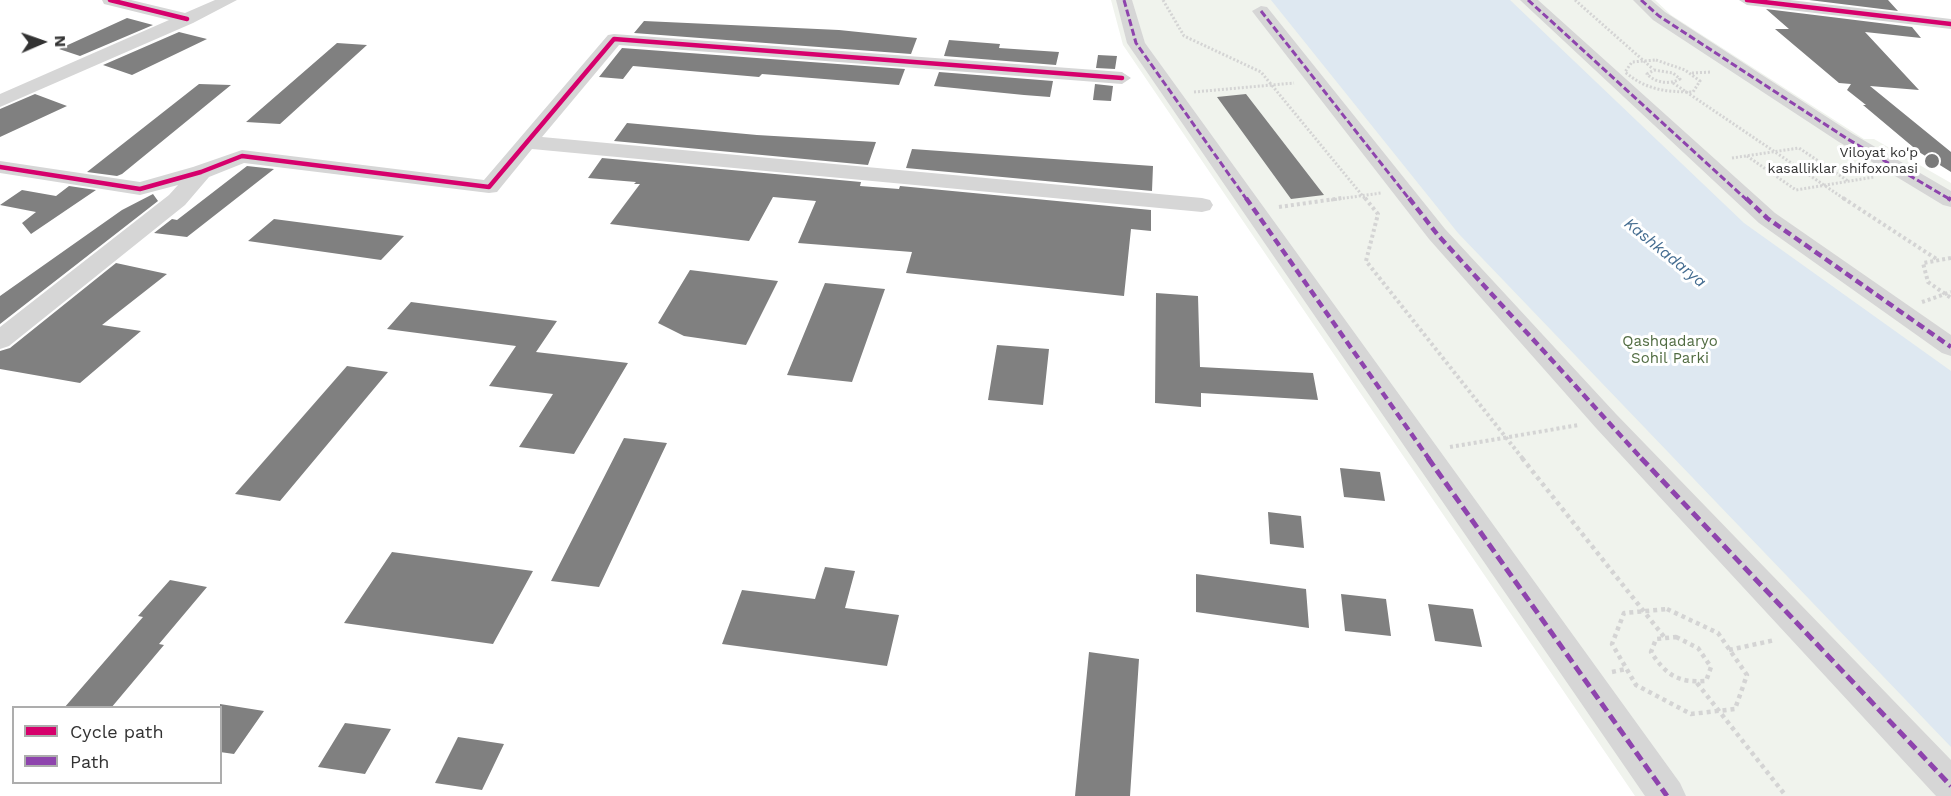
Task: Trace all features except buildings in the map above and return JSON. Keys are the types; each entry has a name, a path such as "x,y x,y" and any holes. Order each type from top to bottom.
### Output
{"street":[{"path":"110,0 187,19"},
{"path":"0,101 230,0"},
{"path":"1124,0 1136,43 1667,796"},
{"path":"1528,0 1767,218 1951,347"},
{"path":"1641,0 1659,16 1846,138 1951,200"},
{"path":"1747,0 1951,24"},
{"path":"1261,11 1437,234 1606,421 1951,786"},
{"path":"0,167 140,189 201,172 242,156 489,187 614,39 1122,78"},
{"path":"528,142 1202,205"},
{"path":"0,186 24,171"},
{"path":"0,340 177,200 201,172"}],"path":[{"path":"1163,0 1184,36 1261,72 1363,196 1377,214 1366,261 1665,638"},
{"path":"1575,0 1654,70 1673,73 1680,79 1673,84"},
{"path":"1656,60 1685,68 1700,81 1693,92 1668,93 1638,84 1625,72 1632,62 1643,61 1656,60"},
{"path":"1654,70 1647,74 1653,80 1673,84 1823,186 1938,260"},
{"path":"1172,94 1316,81"},
{"path":"1704,161 1799,148 1848,182"},
{"path":"1747,156 1796,190 1904,172"},
{"path":"1254,210 1403,190"},
{"path":"1951,258 1923,263 1928,282 1951,298"},
{"path":"1424,451 1606,421"},
{"path":"1667,609 1718,633 1747,675 1735,710 1691,714 1636,685 1612,645 1624,613 1644,611 1667,609"},
{"path":"1729,650 1806,633"},
{"path":"1676,637 1698,648 1711,667 1706,681 1696,682 1685,684 1663,672 1651,652 1656,639 1676,637"},
{"path":"1696,682 1786,796"}],"green space":[{"name":"Qashqadaryo Sohil Parki","path":"1111,0 1655,0 1671,15 1864,139 1874,139 1951,183 1951,796 1635,796 1123,45"}],"water":[{"name":"Kashkadarya","path":"1271,0 1510,0 1744,223 1951,371 1951,747 1458,233"}],"marked path":[{"path":"1124,0 1136,43 1667,796"},
{"path":"1528,0 1767,218 1951,347"},
{"path":"1641,0 1659,16 1846,138 1951,200"},
{"path":"1261,11 1437,234 1606,421 1951,786"}],"cycle path":[{"path":"110,0 187,19"},
{"path":"1747,0 1951,24"},
{"path":"0,167 140,189 201,172 242,156 489,187 614,39 1122,78"}],"place":[{"name":"Viloyat ko'p kasalliklar shifoxonasi","path":"1932,161"}]}
